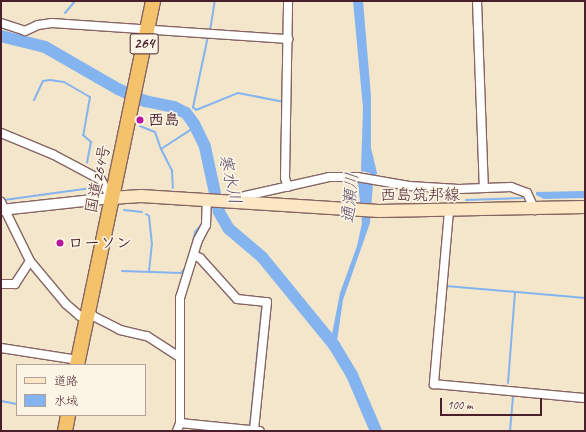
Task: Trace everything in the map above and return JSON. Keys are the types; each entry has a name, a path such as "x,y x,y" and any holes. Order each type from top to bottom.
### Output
{"highway":[{"name":"国道264号","path":"78,363 153,1"},
{"path":"65,431 68,416"}],"main road":[{"name":"西島筑邦線","path":"111,198 141,196 375,211 535,210 585,207"}],"street":[{"path":"288,1 285,178 288,187"},
{"path":"477,1 484,188"},
{"path":"1,23 25,31 38,25 52,23 288,39"},
{"path":"1,133 54,155 101,180 111,198 2,207 30,262 55,293 86,319 93,316 120,330 147,336 180,357"},
{"path":"241,203 245,196 329,177 371,179 409,186 520,189 531,198 535,210"},
{"path":"194,255 200,258 237,299 267,302 257,431 178,427 180,298 194,255 206,225 207,201"},
{"path":"449,211 434,384 585,398"},
{"path":"1,284 15,284 30,262"},
{"path":"1,348 78,363"}],"water":[{"path":"353,1 363,1 371,96 371,148 377,173 373,184 370,223 343,300 337,341 332,334 340,293 357,246 362,223 358,183 368,183 370,173 361,171 363,108"},
{"path":"585,191 585,198 544,199 536,195 536,192"}],"waterway":[{"path":"65,13 75,1"},
{"path":"210,31 215,1"},
{"name":"寒水川","path":"1,36 45,47 118,89 145,101 174,107 186,113 194,124 205,147 219,212 229,229 262,257 334,345 352,375 376,431"},
{"path":"208,36 193,107 196,110 238,93 284,102"},
{"path":"34,100 43,81 50,80 64,82 90,97 83,135 91,142 87,163"},
{"path":"140,126 155,132 161,149 193,128 194,124"},
{"path":"161,149 172,171 173,188"},
{"path":"4,200 91,188"},
{"path":"466,200 522,198"},
{"path":"124,210 142,212"},
{"path":"146,214 149,216 152,243 149,272"},
{"path":"191,250 195,232 201,225"},
{"path":"122,271 181,273 185,268"},
{"path":"446,286 585,298"},
{"path":"508,383 515,292"},
{"path":"250,425 262,307"},
{"path":"510,431 513,397"},
{"path":"1,401 16,404"}],"place":[{"name":"西島","path":"140,120"},
{"name":"ローソン","path":"60,243"}],"water label":[{"name":"通瀬川","path":"350,198"}]}
